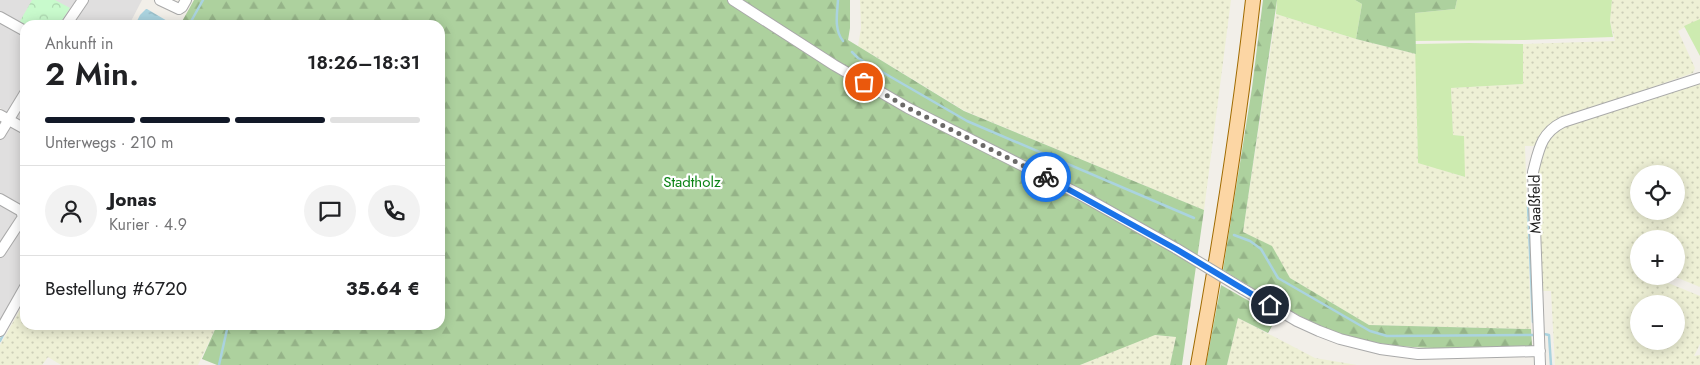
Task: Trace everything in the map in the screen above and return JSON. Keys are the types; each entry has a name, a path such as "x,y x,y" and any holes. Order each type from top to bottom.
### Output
{"main road":[{"path":"1198,365 1222,231 1243,86 1253,0"}],"street":[{"path":"69,20 83,0"},
{"path":"160,0 179,9 186,0"},
{"path":"733,0 834,65 908,108 1079,194 1297,321 1319,331 1340,339 1380,349 1418,354 1540,351"},
{"path":"0,17 20,28"},
{"name":"Maaßfeld","path":"1540,365 1533,172 1540,146 1546,135 1553,127 1563,122 1700,78"},
{"path":"0,134 5,118 20,99"},
{"path":"5,118 20,126"},
{"path":"0,199 20,210"},
{"path":"0,252 20,222"},
{"path":"0,332 20,296"}],"shaded area":[{"path":"0,0 142,0 132,20 20,20 20,120 0,108"},
{"path":"0,121 20,132 20,289 0,324"}],"green space":[{"path":"32,0 55,0 70,8 62,20 21,20"},
{"name":"Stadtholz","path":"194,0 850,0 848,40 964,111 1204,210 1182,365 1170,365 1176,337 1155,335 1080,365 217,365 202,359 215,330 445,330 445,20 183,20"},
{"path":"860,0 1231,0 1204,210 965,111 858,46 861,28"},
{"path":"1263,0 1277,0 1243,232 1272,246 1290,278 1369,325 1531,329 1532,346 1424,348 1371,342 1345,335 1307,320 1223,270 1252,88"},
{"path":"1277,0 1355,0 1362,4 1356,39 1276,14"},
{"path":"1355,0 1457,0 1455,9 1415,13 1416,54 1356,39 1362,4"},
{"path":"1457,0 1612,0 1610,21 1613,37 1415,41 1415,13 1455,9"},
{"path":"1612,0 1700,0 1700,19 1678,31 1695,68 1693,73 1586,110 1537,146 1525,146 1531,329 1369,325 1290,278 1271,246 1243,232 1276,14 1356,39 1416,54 1418,162 1464,177 1464,136 1453,135 1451,88 1522,84 1523,44 1615,41 1610,21"},
{"path":"1700,19 1700,56 1684,26"},
{"path":"1415,44 1523,44 1523,84 1451,88 1453,135 1464,136 1465,177 1418,163"},
{"path":"1700,82 1700,287 1685,281 1685,230 1630,230 1630,285 1673,285 1700,296 1700,344 1694,356 1700,355 1700,365 1555,365 1551,291 1543,291 1537,173 1543,148 1555,131"},
{"path":"1221,285 1277,317 1268,333 1238,318 1227,365 1206,365"},
{"path":"20,310 20,330 215,330 198,365 61,365 48,357 42,365 0,365 0,345"},
{"path":"1238,318 1315,358 1357,365 1227,365"},
{"path":"1154,335 1176,337 1170,365 1080,365"}],"water":[{"path":"147,9 166,20 138,20"}],"waterway":[{"path":"192,20 203,0"},
{"path":"838,0 837,27 843,41"},
{"path":"852,52 858,58 967,121 1194,218"},
{"path":"1528,205 1533,322"},
{"path":"1234,235 1250,241 1261,249 1278,278 1370,331 1387,336 1533,335"},
{"path":"219,365 227,330"},
{"path":"0,341 5,331"},
{"path":"1544,334 1549,335 1551,365"}],"way so far":[{"path":"864,82 908,108 1046,177"}],"route":[{"path":"1046,177 1176,249 1270,305"}]}
